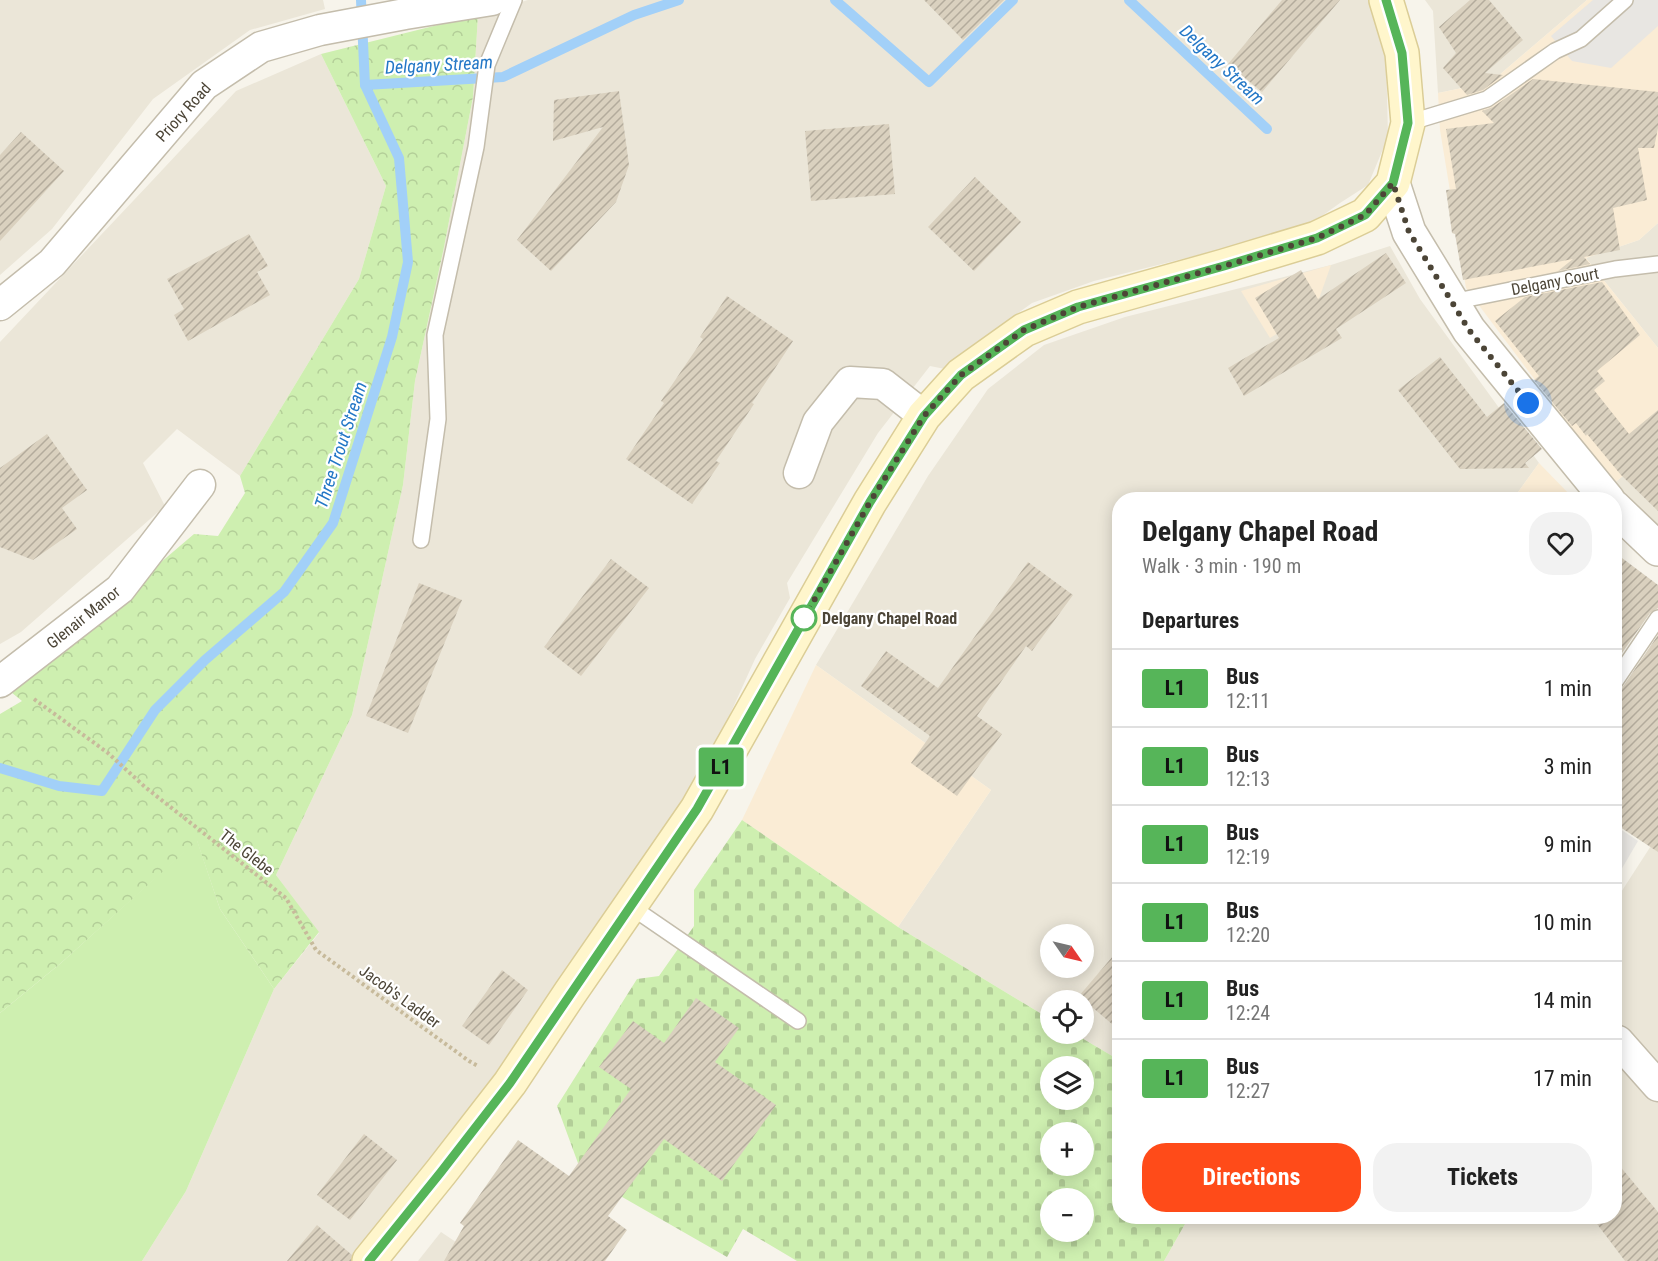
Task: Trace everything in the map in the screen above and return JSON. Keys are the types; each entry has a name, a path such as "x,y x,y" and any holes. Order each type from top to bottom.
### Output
{"main road":[{"path":"369,1261 510,1083 697,809 870,502 924,416 961,375 1024,330 1078,307 1317,238 1365,215 1393,183 1408,123 1402,53 1386,0"}],"street":[{"name":"Priory Road","path":"0,305 52,263 204,85 261,47 320,30 492,0"},
{"path":"1393,183 1409,232 1469,330 1601,492"},
{"path":"799,473 818,422 850,382 883,384 924,416"},
{"name":"Glenair Manor","path":"3,680 120,589 200,485"},
{"path":"1622,515 1658,549"},
{"path":"1622,1046 1658,1086"}],"lane":[{"path":"421,540 438,419 435,335 476,147 487,65 514,0"},
{"path":"1408,123 1487,99 1555,51 1581,39 1625,0"},
{"name":"Delgany Court","path":"1452,302 1615,269 1658,264"},
{"path":"1622,671 1658,618"},
{"path":"630,906 798,1021"}],"path":[{"name":"The Glebe","path":"3,680 108,753 145,787 286,898 316,950"},
{"name":"Jacob's Ladder","path":"316,950 469,1061"}],"shaded area":[{"path":"0,0 323,0 325,9 250,30 153,99 52,229 0,275"},
{"path":"528,0 1372,0 1386,53 1388,137 1368,185 1312,223 1226,248 1094,281 1032,303 966,350 945,369 930,366 878,433 787,583 790,598 755,659 703,774 470,1117 353,1261 142,1261 186,1191 274,989 319,933 276,875 352,715 403,485 415,381 473,97 478,15"},
{"path":"1425,0 1587,0 1491,82 1438,93 1433,11"},
{"path":"1587,0 1658,0 1658,223 1639,240 1586,258 1658,348 1658,448 1613,484 1466,288 1440,130 1438,93 1491,82"},
{"path":"1593,0 1658,0 1658,26 1611,68 1572,61 1551,36"},
{"path":"321,54 386,186 359,279 240,476 177,429 143,463 165,506 21,632 0,644 0,342 236,91"},
{"path":"1658,223 1658,348 1586,258 1639,240"},
{"path":"1390,246 1420,299 1539,463 1518,492 1112,492 1112,1056 1092,1044 1094,1044 1094,990 1040,990 1040,1013 898,927 991,790 816,665 928,476 988,389 1044,345 1125,317 1331,265"},
{"path":"1331,265 1315,310 1270,338 1241,291"},
{"path":"1658,448 1658,530 1622,492 1613,484"},
{"path":"1539,463 1567,492 1518,492"},
{"path":"816,665 991,790 898,927 742,820"},
{"path":"1622,830 1638,841 1622,868"},
{"path":"1658,835 1658,1261 1164,1261 1185,1224 1622,1224 1622,891"},
{"path":"441,1232 484,1261 418,1261"}],"green space":[{"path":"478,15 473,97 415,381 403,485 352,715 276,875 319,932 274,989 220,909 197,841 61,963 0,1013 0,714 22,701 6,688 31,673 194,534 218,536 245,493 240,476 359,279 386,186 321,54"},
{"path":"742,820 898,927 1040,1013 1040,1044 1092,1044 1112,1056 1112,1224 1185,1224 1164,1261 797,1261 743,1229 727,1257 582,1174 557,1106 637,979 659,976 694,926 694,890"},
{"path":"197,840 220,909 274,989 186,1191 142,1261 0,1261 0,1013 61,963"}],"building":[{"path":"924,0 1004,0 963,40"},
{"path":"1282,0 1340,0 1262,92 1228,64"},
{"path":"1470,0 1489,0 1523,40 1485,73 1503,75 1483,90 1467,95 1443,68 1456,53 1439,27"},
{"path":"1533,79 1658,92 1658,128 1654,148 1638,148 1647,200 1613,208 1620,250 1584,257 1590,264 1558,271 1573,259 1463,280 1455,234 1452,233 1446,190 1456,189 1446,129 1494,123 1482,111 1493,107"},
{"path":"619,91 629,165 616,202 551,271 517,240 603,127 553,141 554,100"},
{"path":"889,124 895,194 811,201 805,131"},
{"path":"21,132 64,171 0,241 0,155"},
{"path":"975,177 1021,222 974,271 928,227"},
{"path":"249,234 268,266 257,272 270,295 188,341 174,315 184,309 167,279"},
{"path":"1386,253 1406,283 1336,329 1342,338 1244,396 1228,368 1279,338 1255,298 1301,270 1318,299"},
{"path":"1602,282 1640,335 1597,371 1605,381 1594,390 1629,434 1658,410 1658,511 1621,475 1576,423 1572,426 1534,380 1539,376 1495,321 1525,297"},
{"path":"727,296 793,341 716,461 720,463 692,504 626,459 664,403 661,401 703,339 700,337"},
{"path":"1440,357 1487,417 1504,403 1542,449 1525,463 1529,468 1460,469 1398,390"},
{"path":"47,434 87,490 62,508 77,529 33,560 0,547 0,468"},
{"path":"1622,558 1658,585 1658,608 1650,613 1622,653"},
{"path":"611,559 649,588 581,676 544,647"},
{"path":"1028,562 1073,595 1032,651 1026,646 977,716 1002,734 957,796 911,763 930,736 861,686 886,651 938,688"},
{"path":"419,583 462,600 408,733 366,716"},
{"path":"1658,635 1658,852 1622,828 1622,688"},
{"path":"1112,957 1112,1024 1094,1009 1094,990 1084,990"},
{"path":"502,970 528,990 489,1045 462,1026"},
{"path":"696,998 739,1028 715,1062 776,1105 722,1181 664,1139 608,1216 627,1230 605,1261 444,1261 464,1226 460,1223 518,1140 569,1176 631,1089 599,1067 633,1021 664,1043"},
{"path":"364,1134 397,1160 350,1220 317,1195"},
{"path":"1622,1169 1658,1212 1658,1261 1625,1261 1597,1224 1622,1224"},
{"path":"317,1225 352,1255 351,1261 287,1261"}],"waterway":[{"name":"Three Trout Stream","path":"0,768 59,786 102,791 155,710 205,660 284,592 333,523 392,337 408,262 399,158 365,85 361,0"},
{"name":"Delgany Stream","path":"365,85 503,77 634,15 679,0"},
{"name":"Delgany Stream","path":"835,0 929,82 1013,0"},
{"name":"Delgany Stream","path":"1129,0 1267,129"}],"bus line":[{"name":"L1","path":"369,1261 510,1083 697,809 870,502 924,416 961,375 1024,330 1078,307 1317,238 1365,215 1393,183 1408,123 1402,53 1386,0"}],"place":[{"name":"Delgany Chapel Road","path":"804,618"}],"route":[{"path":"804,618 870,502 924,416 961,375 1024,330 1078,307 1317,238 1365,215 1393,183 1409,232 1469,330 1528,403"}]}
